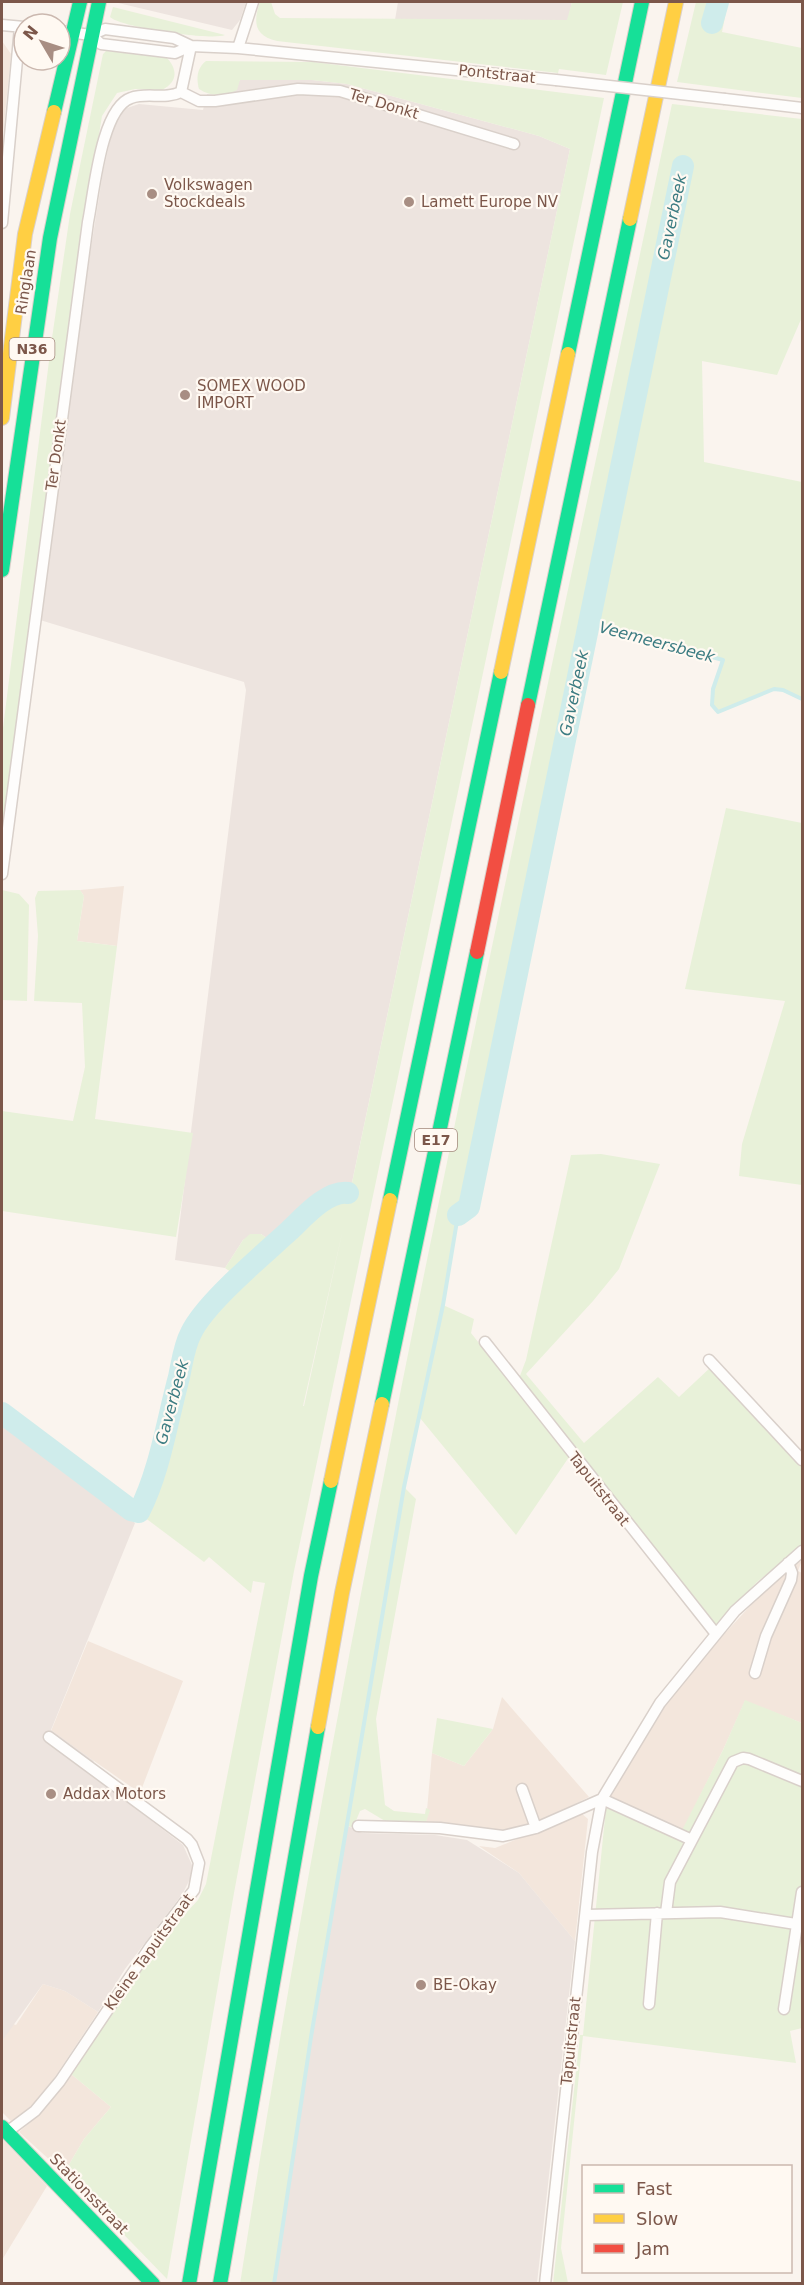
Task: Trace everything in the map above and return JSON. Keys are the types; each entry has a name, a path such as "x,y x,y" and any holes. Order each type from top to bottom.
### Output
{"main road":[{"name":"Ringlaan","path":"72,19 80,2"},
{"name":"Ringlaan","path":"2,570 39,300 99,2"},
{"name":"E17","path":"189,2283 311,1576 642,2"},
{"name":"E17","path":"220,2283 342,1593 676,2"},
{"name":"Ringlaan","path":"2,418 25,234 58,72"},
{"name":"Stationsstraat","path":"4,2129 153,2283"}],"street":[{"path":"238,48 253,2"},
{"name":"Pontstraat","path":"72,33 91,35 105,29 174,38 191,46 238,48 556,80 802,108"},
{"path":"181,92 191,46"},
{"path":"2,223 17,72"},
{"name":"Ter Donkt","path":"2,874 88,222 109,122 117,107 131,97 171,97 181,92 199,101 215,101 298,88 340,91 514,144"},
{"name":"Tapuitstraat","path":"485,1342 716,1635"},
{"path":"709,1360 802,1460"},
{"name":"Tapuitstraat","path":"545,2283 592,1852 602,1800 660,1703 735,1611 802,1551"},
{"path":"755,1673 766,1636 791,1580 792,1573 788,1563"},
{"name":"Kleine Tapuitstraat","path":"4,2129 35,2111 60,2081 150,1947 185,1904 198,1875 197,1853 187,1839 49,1737"},
{"path":"649,2004 661,1913 670,1882 729,1767 738,1759 749,1759 802,1781"},
{"path":"522,1789 536,1828"},
{"path":"358,1826 440,1828 503,1836 536,1828 602,1800 692,1840"},
{"path":"784,2009 799,1925 802,1892"},
{"path":"586,1915 720,1912 799,1925"}],"shaded area":[{"path":"114,2 246,2 240,20 232,30"},
{"path":"398,2 572,2 568,20 395,20"},
{"path":"2,41 11,54 2,145"},
{"path":"240,80 312,80 347,84 539,136 570,149 351,1187 339,1187 318,1199 271,1241 261,1234 243,1240 225,1268 175,1260 246,690 244,682 40,620 90,254 103,172 115,119 127,108 139,104 203,110 207,94 229,95"},
{"path":"124,886 117,946 77,941 84,896 80,890"},
{"path":"2,1421 135,1523 51,1730 94,1761 87,1771 183,1845 192,1865 191,1877 183,1893 125,1969 98,2012 65,1991 43,1984 2,2041"},
{"path":"802,1560 798,1571 802,1573 802,1723 745,1701 682,1832 608,1799 667,1703 704,1656 764,1591"},
{"path":"88,1641 183,1681 140,1793 51,1731"},
{"path":"502,1697 589,1797 532,1825 511,1830 490,1831 426,1822 432,1753 464,1766 493,1729"},
{"path":"581,1813 588,1819 575,1941 519,1873 479,1846 495,1848"},
{"path":"346,1825 362,1833 435,1835 467,1840 519,1873 575,1941 537,2283 274,2284"},
{"path":"43,1984 65,1991 98,2012 45,2092 25,2112 11,2121 2,2112 2,2040 13,2024 16,2025"},
{"path":"71,2074 111,2107 84,2139 64,2173 19,2132 33,2120"},
{"path":"2,2139 47,2186 2,2260"}],"green space":[{"path":"260,2 271,2 275,14 280,18 567,20 572,2 623,2 606,75 559,69 558,73 277,41 264,36 257,27 256,16"},
{"path":"696,2 728,2 722,32 802,48 802,98 677,82"},
{"path":"113,7 225,35 185,35 130,25 110,17"},
{"path":"106,51 166,57 173,66 174,75 171,83 162,90 135,89 117,93 102,116 72,300 2,832 2,736 51,345 70,214 103,54"},
{"path":"206,61 313,62 604,98 294,1571 234,1893 167,2279 64,2173 84,2139 111,2107 71,2074 164,1937 198,1900 206,1884 265,1583 253,1581 251,1593 209,1557 204,1562 140,1514 153,1493 196,1330 247,1273 308,1217 337,1199 349,1197 570,149 539,136 347,84 312,80 240,80 237,90 223,95 213,95 199,89 198,74","holes":["343,1229 304,1406 303,1406"]},
{"path":"672,104 802,119 802,317 777,375 702,361 704,462 802,482 802,699 783,690 774,689 718,712 712,705 713,689 723,660 589,624 469,1207 458,1216 443,1305 474,1319 471,1333 569,1457 516,1535 420,1418 404,1487 416,1499 376,1719 385,1805 394,1811 425,1814 426,1808 430,1810 426,1822 385,1821 365,1809 360,1811 353,1828 346,1825 274,2283 240,2284 285,2010 386,1464 498,919"},
{"path":"726,808 802,823 802,1185 739,1176 742,1144 785,1001 685,989"},
{"path":"2,890 19,894 29,905 27,1001 2,1000"},
{"path":"80,890 84,896 77,941 117,946 95,1119 193,1133 176,1237 2,1211 2,1111 73,1121 85,1067 82,1003 34,1001 38,936 35,898 38,891"},
{"path":"601,1154 660,1164 619,1269 526,1374 584,1443 658,1377 679,1397 712,1366 802,1462 802,1545 757,1582 714,1627 518,1381 526,1360 571,1155"},
{"path":"250,1234 261,1234 271,1241 235,1275 225,1268 243,1240"},
{"path":"745,1700 802,1723 802,2028 790,2031 796,2063 583,2036 561,2248 568,2283 553,2284 580,2035 583,2035 606,1808 678,1838 723,1750"},
{"path":"437,1718 493,1729 464,1766 432,1753"}],"waterway":[{"name":"Gaverbeek","path":"712,23 718,2"},
{"name":"Gaverbeek","path":"458,1215 469,1207 683,166"},
{"name":"Veemeersbeek","path":"589,623 723,660 713,689 712,705 718,712 774,689 783,690 802,699"},
{"name":"Gaverbeek","path":"2,1413 131,1510 139,1512 158,1463 187,1343 198,1321 221,1294 308,1212 332,1196 348,1193"},
{"path":"274,2284 311,2037 404,1487 443,1305 458,1215"}],"traffic: fast":[{"path":"54,112 80,2"},
{"path":"2,570 50,238 99,2"},
{"path":"568,354 642,2"},
{"path":"528,705 630,219"},
{"path":"390,1200 501,672"},
{"path":"382,1404 477,952"},
{"path":"189,2284 311,1576 331,1481"},
{"path":"220,2284 318,1727"},
{"path":"2,2127 153,2284"}],"traffic: slow":[{"path":"630,219 676,2"},
{"path":"2,418 25,234 54,112"},
{"path":"501,672 568,354"},
{"path":"331,1481 390,1200"},
{"path":"318,1727 342,1593 382,1404"}],"traffic: jam":[{"path":"477,952 528,705"}],"place":[{"name":"Volkswagen Stockdeals","path":"152,194"},
{"name":"Lamett Europe NV","path":"409,202"},
{"name":"SOMEX WOOD IMPORT","path":"185,395"},
{"name":"Addax Motors","path":"51,1794"},
{"name":"BE-Okay","path":"421,1985"}]}
